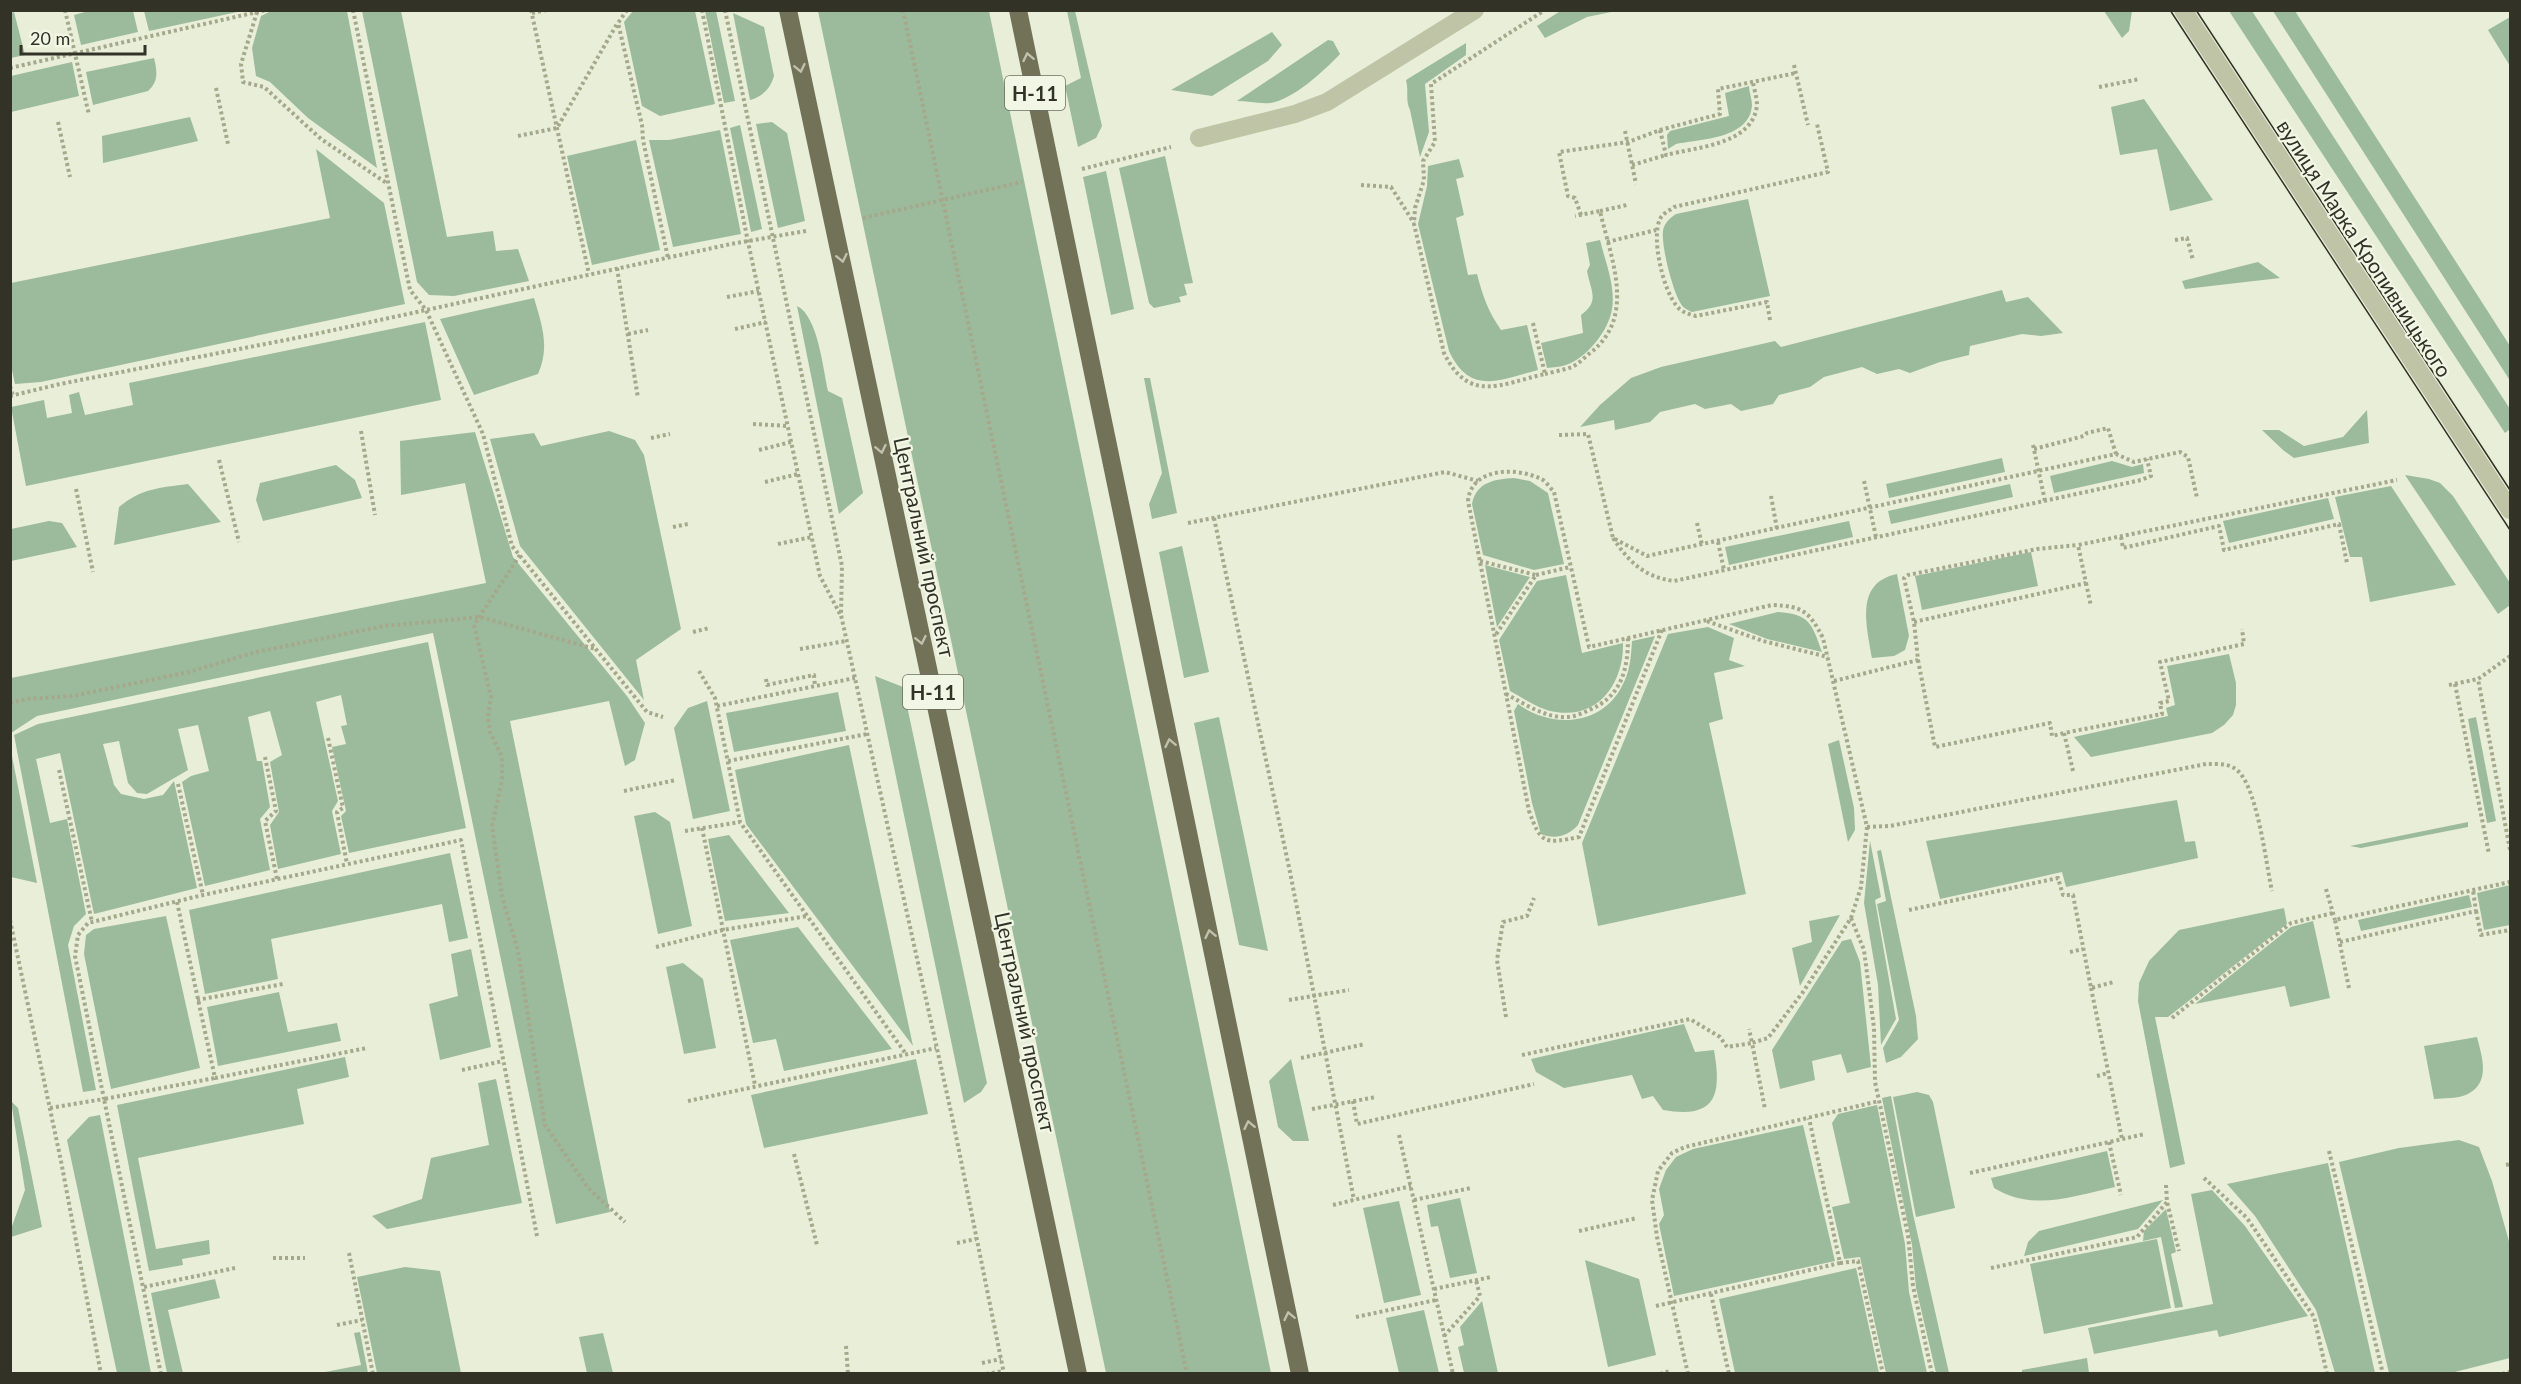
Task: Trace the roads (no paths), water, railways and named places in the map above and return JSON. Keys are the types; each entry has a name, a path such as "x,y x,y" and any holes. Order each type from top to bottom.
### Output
{"main road":[{"name":"Центральний проспект","path":"788,10 1078,1374"},
{"name":"Н-11","path":"1018,10 1300,1374"}],"street":[{"path":"1199,138 1295,114 1327,102 1475,10"},
{"name":"вулиця Марка Кропивницького","path":"2182,10 2511,510"}],"tram line":[{"path":"2170,10 2510,530"},
{"path":"2196,10 2510,490"}]}
